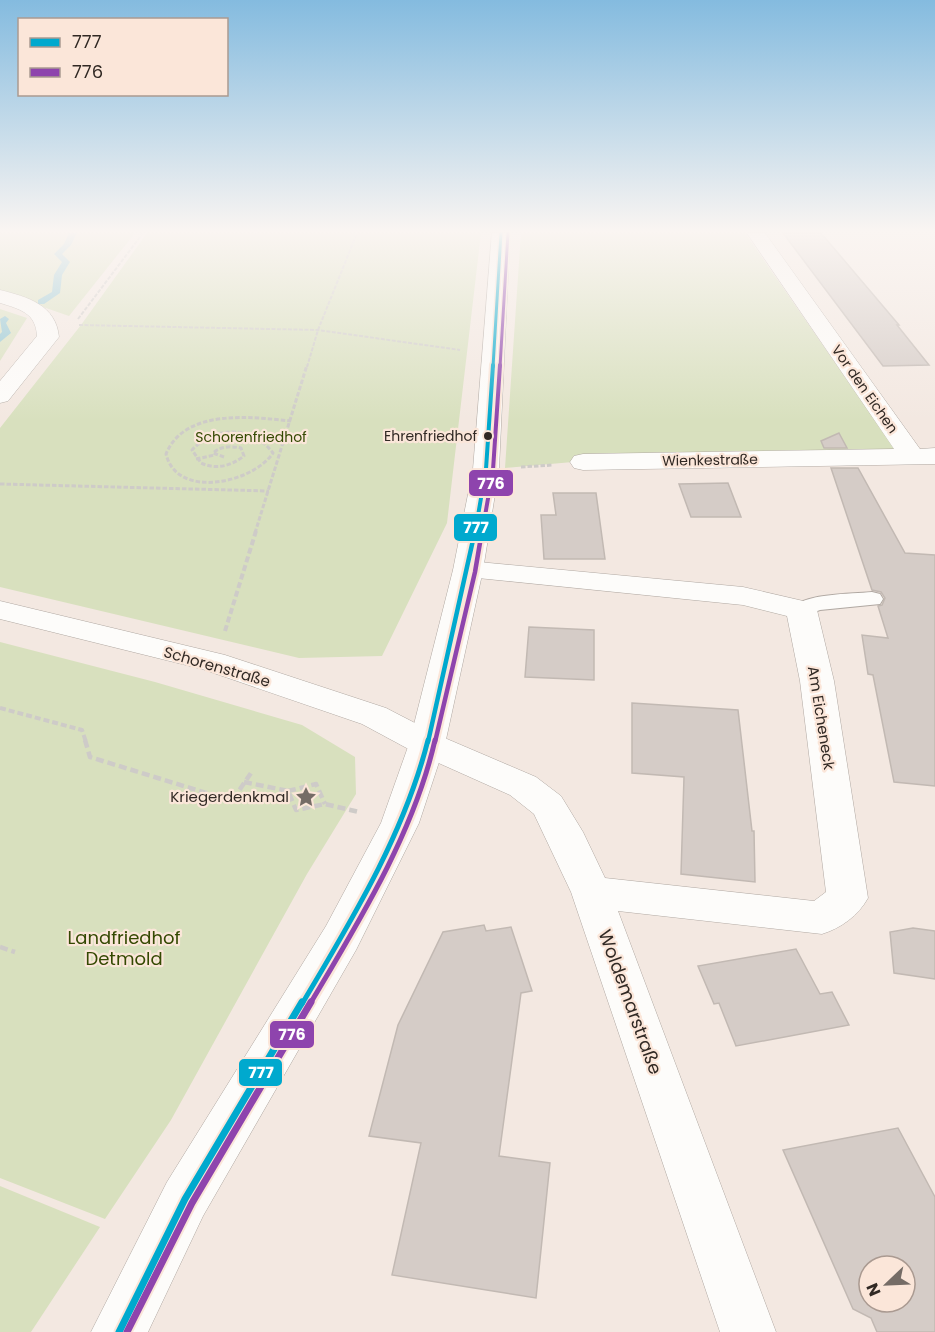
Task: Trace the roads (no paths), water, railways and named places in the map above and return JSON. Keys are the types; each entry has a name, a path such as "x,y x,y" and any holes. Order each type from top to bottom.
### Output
{"street":[{"path":"119,1332 185,1199 341,938 400,823 427,744 468,570 486,469 497,295"},
{"name":"Vor den Eichen","path":"803,295 923,456"},
{"path":"0,296 30,306 44,314 49,325 48,337 0,396"},
{"name":"Wienkestraße","path":"583,462 923,456"},
{"path":"468,570 743,596 801,610"},
{"name":"Schorenstraße","path":"0,610 213,663 374,716 427,744"},
{"name":"Am Eicheneck","path":"591,892 822,918 847,898 817,681 801,610"},
{"name":"Woldemarstraße","path":"427,744 523,786 548,805 564,832 591,892 748,1332"}],"lane":[{"path":"801,610 816,604 872,599"}],"waterway":[{"path":"41,302 52,295"},
{"path":"0,339 7,333 1,323 5,319"}],"place":[{"name":"Ehrenfriedhof","path":"488,436"},
{"name":"Kriegerdenkmal","path":"306,797"}],"park label":[{"name":"Schorenfriedhof","path":"251,437"},
{"name":"Landfriedhof Detmold","path":"124,948"}]}
